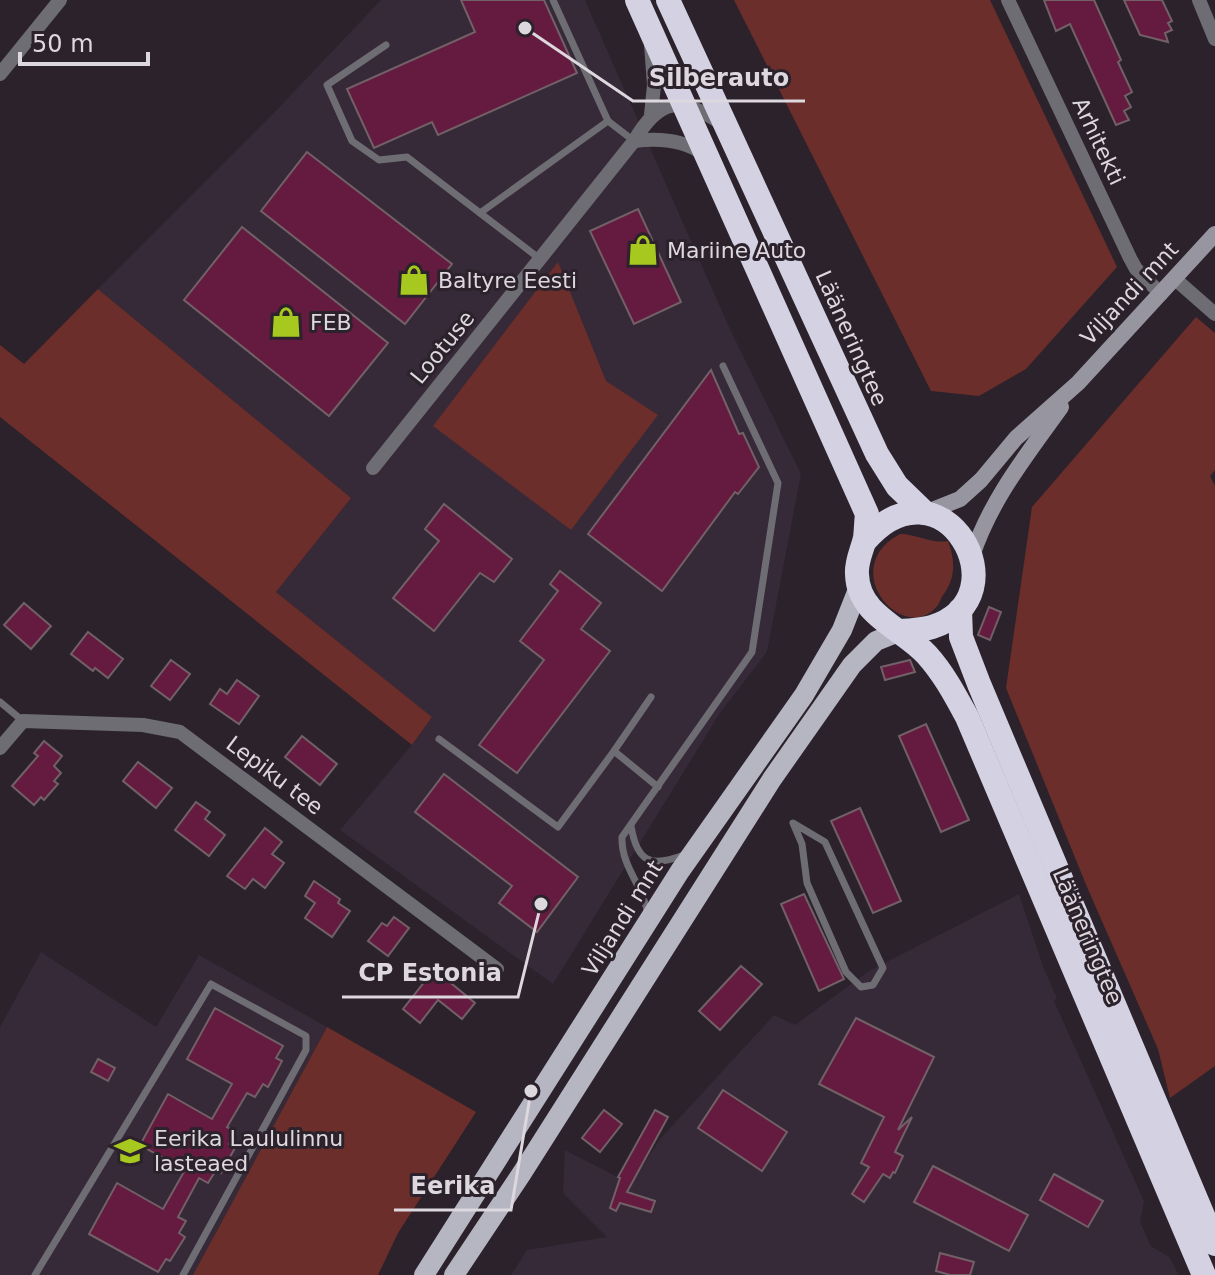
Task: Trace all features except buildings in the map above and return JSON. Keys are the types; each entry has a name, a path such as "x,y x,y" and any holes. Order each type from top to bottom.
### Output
{"highway":[{"path":"637,0 867,514 865,541"},
{"name":"Lääneringtee","path":"668,0 877,454 897,486 925,513 955,527 966,541 972,556 972,587 960,610 961,637 1215,1244"},
{"path":"859,587 856,574 858,556 878,525 907,513 925,513"},
{"name":"Lääneringtee","path":"859,587 870,609 925,652 945,677 967,717 1204,1275"},
{"path":"901,631 929,628 945,622 960,610"}],"main road":[{"name":"Viljandi mnt","path":"424,1275 693,852 804,695 842,630 859,587"},
{"path":"454,1275 772,779 852,665 876,641 901,631"}],"street":[{"path":"3,65 60,0"},
{"name":"Arhitekti","path":"1008,0 1130,258 1136,269 1161,294"},
{"path":"1199,0 1215,39"},
{"path":"648,25 654,85 651,115"},
{"path":"651,115 666,107 685,105 704,112 729,129"},
{"name":"Lootuse","path":"373,468 634,141 651,115"},
{"path":"634,141 661,139 683,143 699,150 711,163"},
{"name":"Viljandi mnt","path":"925,513 960,499 981,480 1016,438 1078,383 1215,234"},
{"path":"1174,278 1215,314"},
{"name":"Viljandi mnt","path":"972,556 983,523 1003,489 1078,383"},
{"path":"0,748 23,721"},
{"name":"Lepiku tee","path":"23,721 143,725 180,732 497,969"}],"lane":[{"path":"553,0 608,121 634,141"},
{"path":"386,45 327,85 352,141 379,160 407,157 540,259"},
{"path":"480,213 608,121"},
{"path":"649,920 646,902 621,853 622,837 752,652 778,483 723,366"},
{"path":"439,739 558,827 651,697"},
{"path":"0,702 23,721"},
{"path":"614,751 658,787"},
{"path":"793,823 825,842 883,968 873,985 861,987 846,972 807,883 802,844 793,823"},
{"path":"631,826 635,849 645,858 661,864 693,852"},
{"path":"35,1275 211,984 306,1036 306,1050 183,1275"}],"shaded area":[{"path":"381,0 585,0 728,325 801,474 767,652 720,713 553,984 340,830 432,717 276,592 350,498 98,289 271,116"},
{"path":"734,0 990,0 1117,267 1026,369 979,396 931,391"},
{"path":"558,262 606,381 658,415 571,530 433,426"},
{"path":"98,289 351,498 276,592 432,717 412,745 0,417 0,345 24,364"},
{"path":"1196,317 1215,333 1215,470 1210,476 1215,486 1215,1066 1170,1098 1158,1049 1087,887 1006,688 1032,507"},
{"path":"900,534 948,541 953,562 951,581 938,605 924,616 909,617 894,611 882,599 875,583 874,566 882,549"},
{"path":"1019,894 1057,998 1054,1001 1144,1201 1140,1222 1151,1246 1169,1257 1179,1275 511,1275 527,1250 607,1237 563,1193 565,1150 631,1184 660,1139 774,1015 795,1025 869,971"},
{"name":"Eerika Laululinnu lasteaed","path":"41,952 156,1027 199,955 327,1027 193,1275 0,1275 0,1027"},
{"path":"327,1027 476,1112 398,1233 378,1275 193,1275"}],"place":[{"name":"Silberauto","path":"525,28"},
{"name":"Mariine Auto","path":"643,250"},
{"name":"Baltyre Eesti","path":"414,280"},
{"name":"FEB","path":"286,322"},
{"name":"CP Estonia","path":"541,904"},
{"name":"Eerika","path":"531,1091"},
{"name":"Eerika Laululinnu lasteaed","path":"130,1151"}]}
